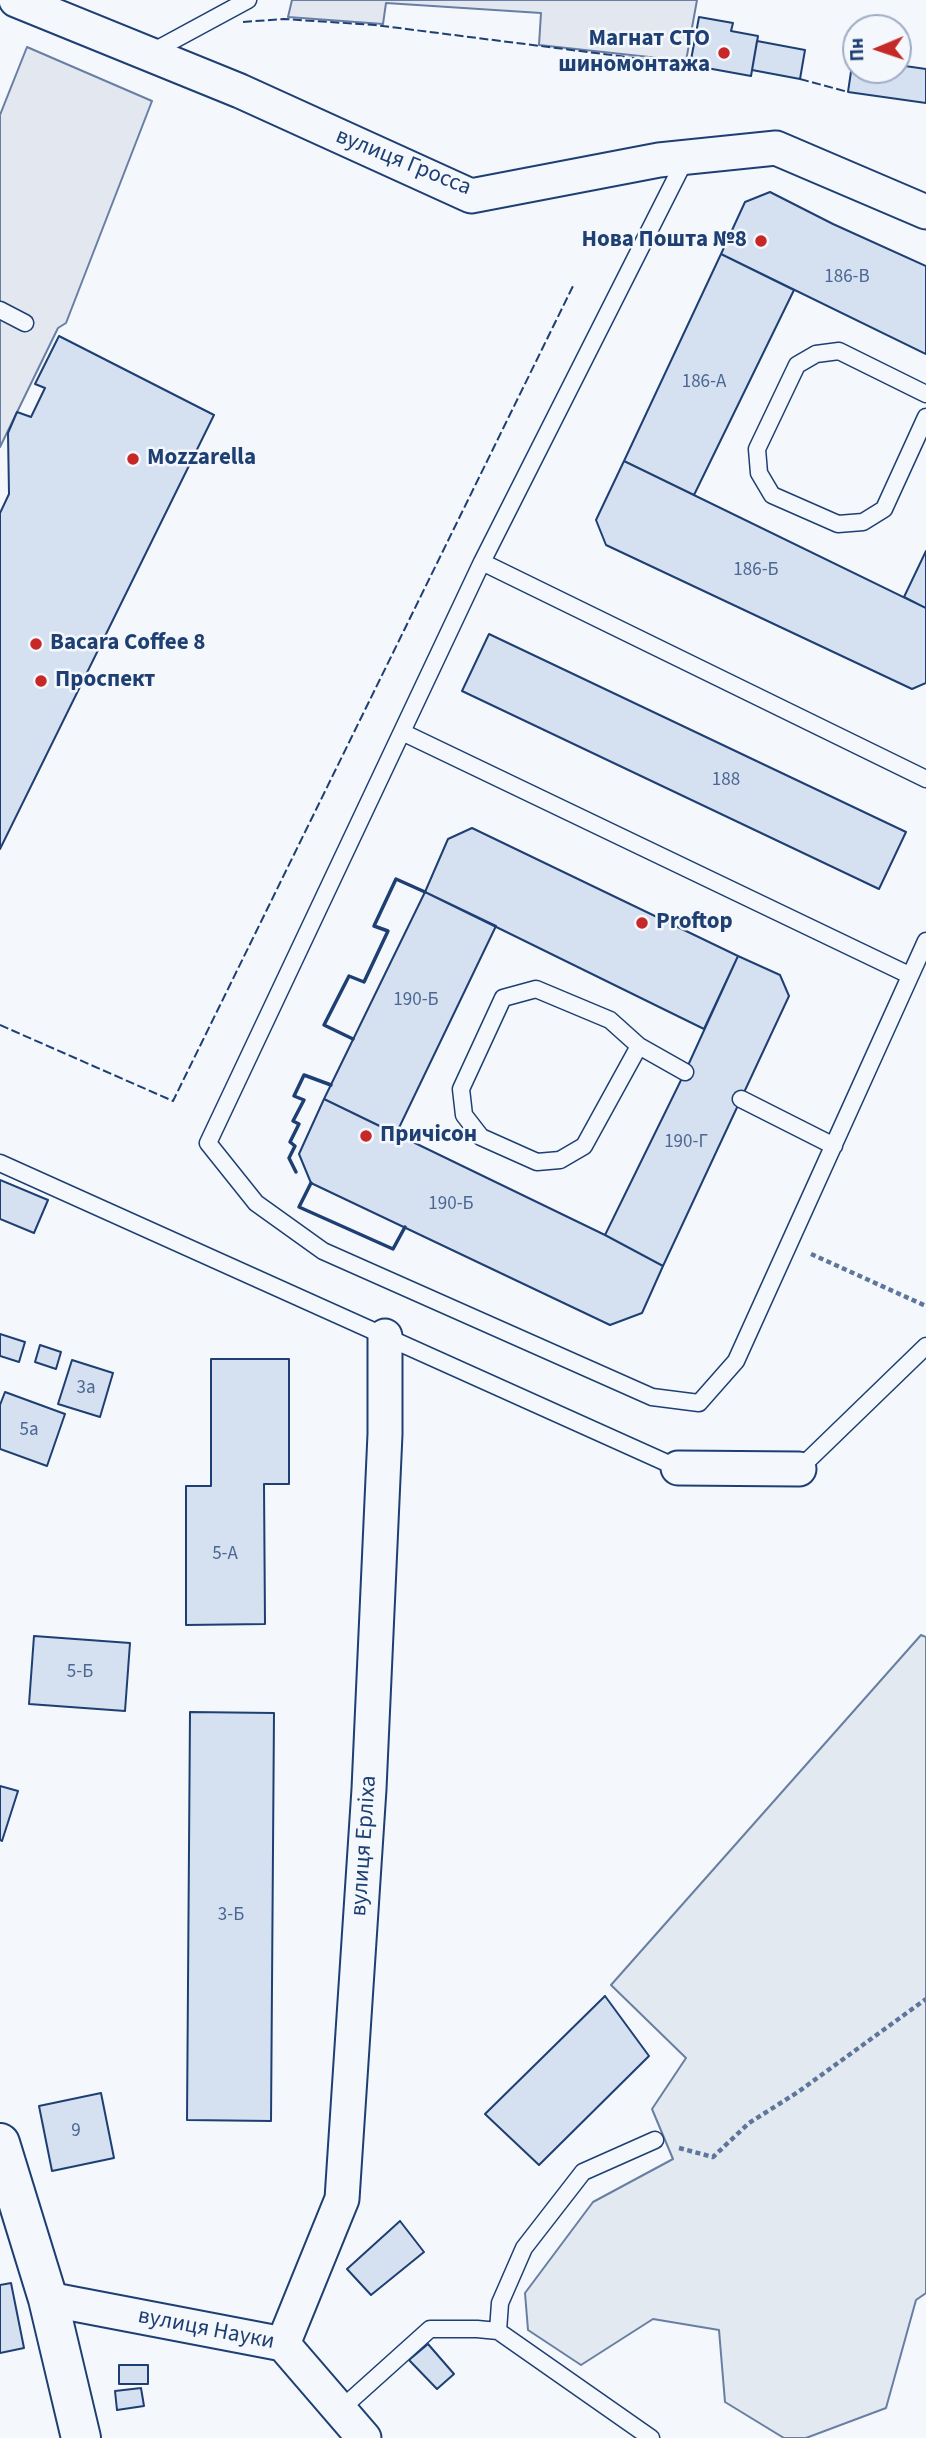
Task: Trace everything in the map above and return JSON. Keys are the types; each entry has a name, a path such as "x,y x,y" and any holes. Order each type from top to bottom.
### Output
{"street":[{"name":"вулиця Гросса","path":"16,0 240,91 471,196 659,160 776,148 926,212"},
{"name":"вулиця Ерліха","path":"284,2344 342,2199 369,1775 386,1434 385,1336"},
{"path":"678,1468 799,1469"},
{"path":"0,2143 48,2299 81,2438"},
{"name":"вулиця Науки","path":"48,2299 284,2344 364,2438"}],"lane":[{"path":"148,54 248,0"},
{"path":"686,158 482,562 208,1143 256,1203 323,1251 652,1397 699,1403 736,1361 909,975 921,962 926,942"},
{"path":"0,310 25,323"},
{"path":"926,394 839,351 816,354 797,365 757,449 760,473 772,495 838,524 863,522 884,509 926,418"},
{"path":"482,562 926,779"},
{"path":"402,732 909,975"},
{"path":"639,1046 584,1146 561,1160 537,1163 481,1137 464,1115 461,1089 503,998 536,989 610,1020 639,1046 685,1072"},
{"path":"741,1099 834,1146"},
{"path":"0,1163 678,1468"},
{"path":"799,1469 926,1346"},
{"path":"498,2331 500,2303 524,2248 583,2172 655,2140"},
{"path":"341,2409 430,2329 498,2331 651,2438"}],"path":[{"path":"788,1244 926,1306"},
{"path":"655,2140 713,2157 749,2123 798,2092 926,1999"}],"shaded area":[{"path":"292,0 697,0 686,61 539,45 541,13 386,3 383,24 288,17"},
{"path":"27,47 152,101 66,323 58,328 0,447 0,115"},
{"path":"921,1635 926,1637 926,2293 916,2300 886,2408 806,2438 784,2438 725,2402 719,2330 653,2319 581,2365 528,2330 525,2293 593,2202 673,2159 652,2109 686,2058 611,1985"}],"building":[{"name":"Магнат СТО шиномонтажа","path":"699,17 733,23 731,31 758,36 751,76 690,65"},
{"path":"757,41 805,50 800,79 752,70"},
{"path":"912,67 926,69 926,103 848,92 849,84 912,84"},
{"path":"770,192 926,266 926,354 721,254 745,202"},
{"path":"721,254 794,290 694,495 624,461"},
{"name":"Проспект","path":"59,336 214,415 0,849 0,513 9,494 8,433 17,412 31,417 45,388 35,384"},
{"path":"624,461 926,608 926,683 912,689 606,545 596,520"},
{"path":"926,551 926,608 904,597"},
{"path":"489,634 906,832 879,889 462,691"},
{"path":"472,828 738,956 704,1029 425,892 448,839"},
{"path":"425,892 496,926 396,1134 324,1099"},
{"path":"738,956 780,975 789,996 663,1266 605,1235"},
{"path":"324,1099 605,1235 663,1266 642,1313 610,1325 311,1183 299,1154"},
{"path":"0,1180 48,1200 34,1233 0,1219"},
{"path":"0,1334 25,1342 19,1362 0,1356"},
{"path":"40,1345 61,1352 56,1369 35,1362"},
{"path":"211,1359 289,1359 289,1484 264,1484 265,1624 186,1625 186,1486 211,1486"},
{"path":"72,1360 113,1373 100,1417 58,1404"},
{"path":"5,1392 65,1414 47,1466 0,1449 0,1405"},
{"path":"34,1636 130,1643 125,1711 29,1704"},
{"path":"190,1712 274,1713 271,2121 187,2120"},
{"path":"0,1786 18,1791 2,1841 0,1840"},
{"path":"605,1996 649,2056 539,2165 485,2114"},
{"path":"101,2093 114,2158 52,2171 39,2106"},
{"path":"400,2221 424,2252 371,2295 347,2269"},
{"path":"11,2283 24,2348 0,2353 0,2285"},
{"path":"428,2344 454,2374 437,2389 409,2360"},
{"path":"119,2365 148,2365 148,2384 119,2384"},
{"path":"141,2388 144,2406 117,2410 115,2391"}],"fence":[{"path":"243,22 284,19 375,25 690,65"},
{"path":"800,79 848,92"},
{"path":"0,1025 173,1101 574,284"}],"wall":[{"path":"353,1039 324,1025 349,976 364,982 388,931 374,926 396,879 425,892"},
{"path":"296,1172 289,1158 295,1146 290,1142 299,1124 293,1121 304,1100 294,1096 304,1075 331,1085"},
{"path":"311,1183 299,1207 393,1249 405,1227"}],"place":[{"name":"Магнат СТО шиномонтажа","path":"724,53"},
{"name":"Нова Пошта №8","path":"761,241"},
{"name":"Mozzarella","path":"133,459"},
{"name":"Bacara Coffee 8","path":"36,644"},
{"name":"Проспект","path":"41,681"},
{"name":"Proftop","path":"642,923"},
{"name":"Причісон","path":"366,1136"}]}
